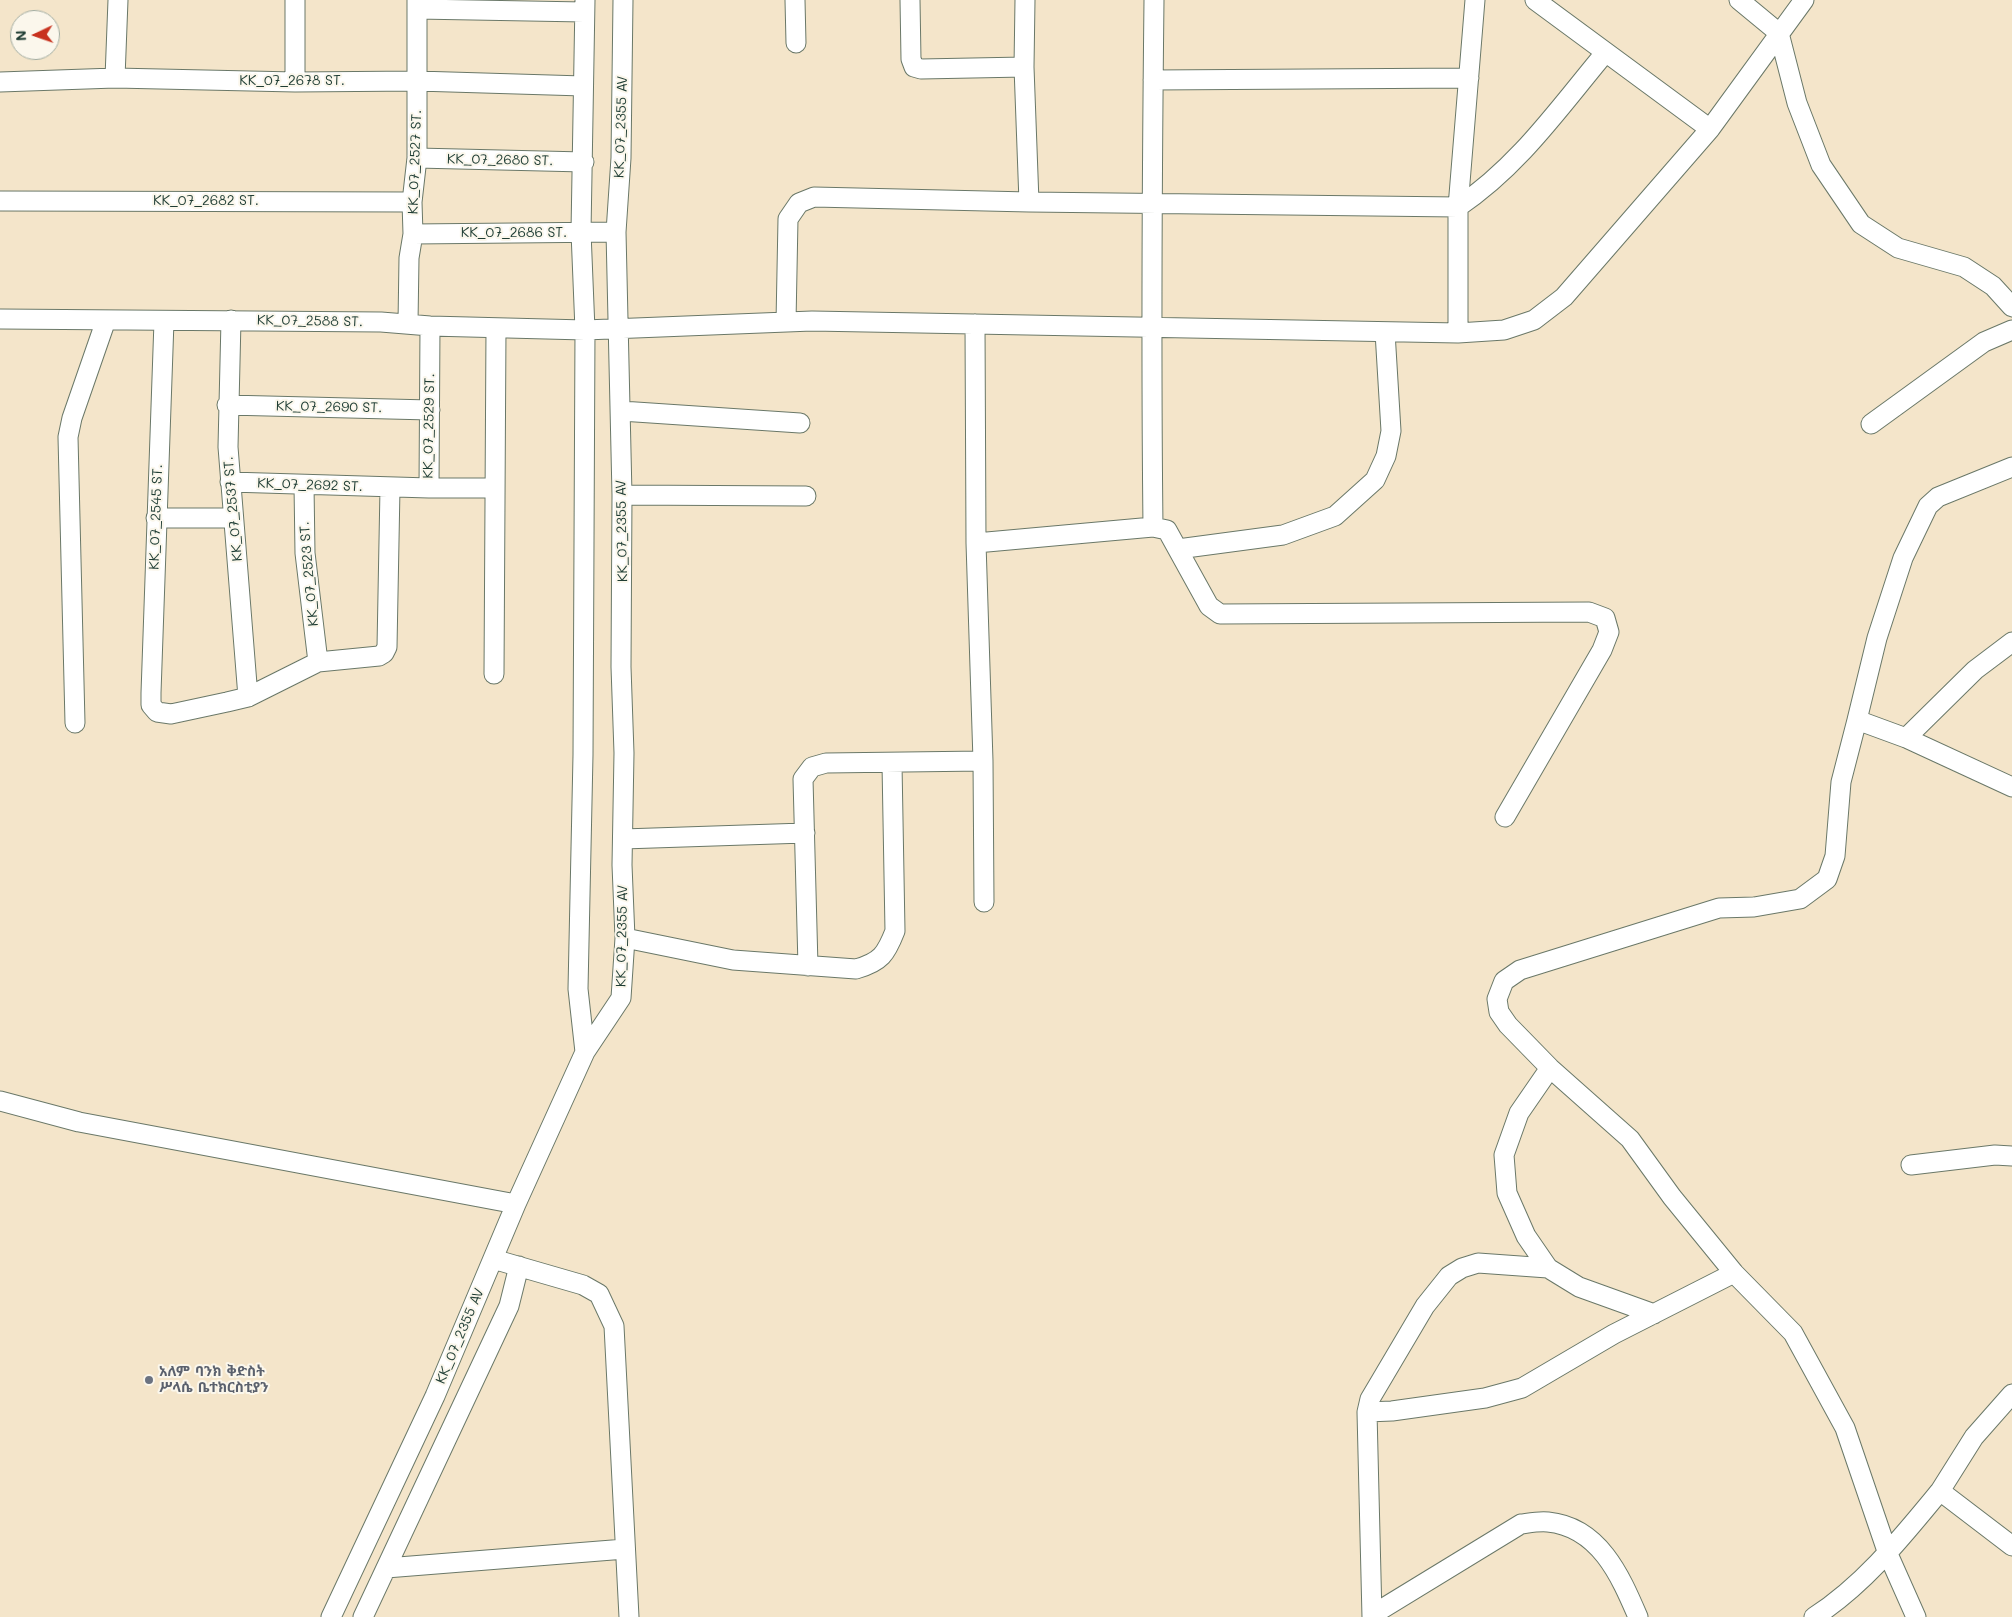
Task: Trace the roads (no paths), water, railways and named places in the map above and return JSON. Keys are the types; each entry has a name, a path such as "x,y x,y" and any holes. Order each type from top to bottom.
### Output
{"street":[{"path":"115,78 118,0"},
{"path":"294,82 295,0"},
{"name":"KK_07_2355 AV","path":"331,1617 435,1396 516,1204 585,1052 620,998 624,938 624,753 621,668 622,495 616,232 621,158 623,0"},
{"path":"795,0 796,43"},
{"path":"910,0 911,59 914,67 921,69 1024,68"},
{"path":"1025,0 1024,68 1029,202"},
{"path":"1153,527 1150,328 1154,204 1154,0"},
{"path":"1458,333 1458,207 1475,0"},
{"path":"1534,0 1710,129"},
{"path":"1739,0 1779,33 1797,103 1820,165 1861,224 1898,248 1964,267 1992,286 2012,308"},
{"name":"KK_07_2588 ST.","path":"0,319 408,323 430,326 585,330 786,322 1458,333 1504,330 1534,320 1564,297 1710,129 1804,0"},
{"path":"417,5 584,6 584,162 581,232 585,330 582,794 578,989 585,1052"},
{"name":"KK_07_2527 ST.","path":"408,323 409,258 413,234 412,202 417,158 417,5"},
{"path":"786,322 788,219 799,204 814,196 1029,202 1458,207 1486,189 1514,163 1606,53"},
{"name":"KK_07_2678 ST.","path":"0,82 115,78 294,82 417,81 583,86"},
{"path":"1153,80 1469,78"},
{"name":"KK_07_2680 ST.","path":"417,158 584,162"},
{"name":"KK_07_2682 ST.","path":"0,201 412,202"},
{"name":"KK_07_2686 ST.","path":"413,234 616,232"},
{"path":"75,723 68,437 72,418 106,320"},
{"name":"KK_07_2537 ST.","path":"231,320 227,405 230,482 248,696"},
{"name":"KK_07_2545 ST.","path":"164,321 151,705 157,712 170,714 248,696"},
{"path":"975,324 976,543 983,762 984,902"},
{"name":"KK_07_2529 ST.","path":"390,488 429,488 430,326"},
{"path":"494,674 496,328"},
{"path":"1871,424 1984,342 2012,330"},
{"path":"1178,550 1283,535 1335,516 1375,480 1386,456 1391,431 1385,332"},
{"name":"KK_07_2690 ST.","path":"227,405 430,410"},
{"path":"620,411 800,423"},
{"path":"1916,1617 1888,1554 1845,1428 1793,1333 1734,1274 1672,1197 1630,1139 1550,1068 1499,1012 1497,999 1504,981 1520,970 1719,908 1754,907 1800,899 1827,879 1835,856 1841,782 1878,638 1903,558 1928,506 1938,497 2012,467"},
{"name":"KK_07_2692 ST.","path":"230,482 390,488"},
{"name":"KK_07_2523 ST.","path":"304,485 305,553 318,662"},
{"path":"248,696 318,662 379,656 384,653 387,647 390,488"},
{"path":"429,488 495,488"},
{"path":"622,495 806,496"},
{"path":"156,518 233,518"},
{"path":"976,543 1153,527 1167,530 1209,606 1220,614 1589,612 1605,618 1610,632 1602,650 1505,817"},
{"path":"1906,738 1975,670 2012,642"},
{"path":"1857,720 1906,738 2012,787"},
{"path":"808,966 804,779 812,767 826,763 983,762"},
{"path":"624,938 733,960 856,969 871,965 887,952 895,931 892,764"},
{"path":"623,838 805,834"},
{"path":"1550,1068 1519,1112 1504,1155 1507,1193 1526,1236 1548,1268 1579,1287 1654,1314"},
{"path":"0,1102 79,1122 516,1204"},
{"path":"1911,1165 1995,1155 2012,1156"},
{"path":"493,1259 583,1285 599,1294 614,1326 629,1617"},
{"path":"1372,1616 1366,1412 1370,1399 1425,1306 1449,1276 1462,1268 1478,1263 1548,1268"},
{"path":"363,1617 509,1306 518,1266"},
{"path":"1366,1412 1392,1411 1485,1398 1522,1388 1614,1334 1734,1274"},
{"path":"1814,1617 1830,1607 1888,1554 1940,1491 1974,1437 2012,1395"},
{"path":"1940,1491 2012,1546"},
{"path":"1372,1616 1521,1524 1547,1522 1576,1529 1592,1540 1619,1574 1638,1617"},
{"path":"386,1568 625,1549"}],"place":[{"name":"አለም ባንክ ቅድስት ሥላሴ ቤተክርስቲያን","path":"149,1380"}]}
